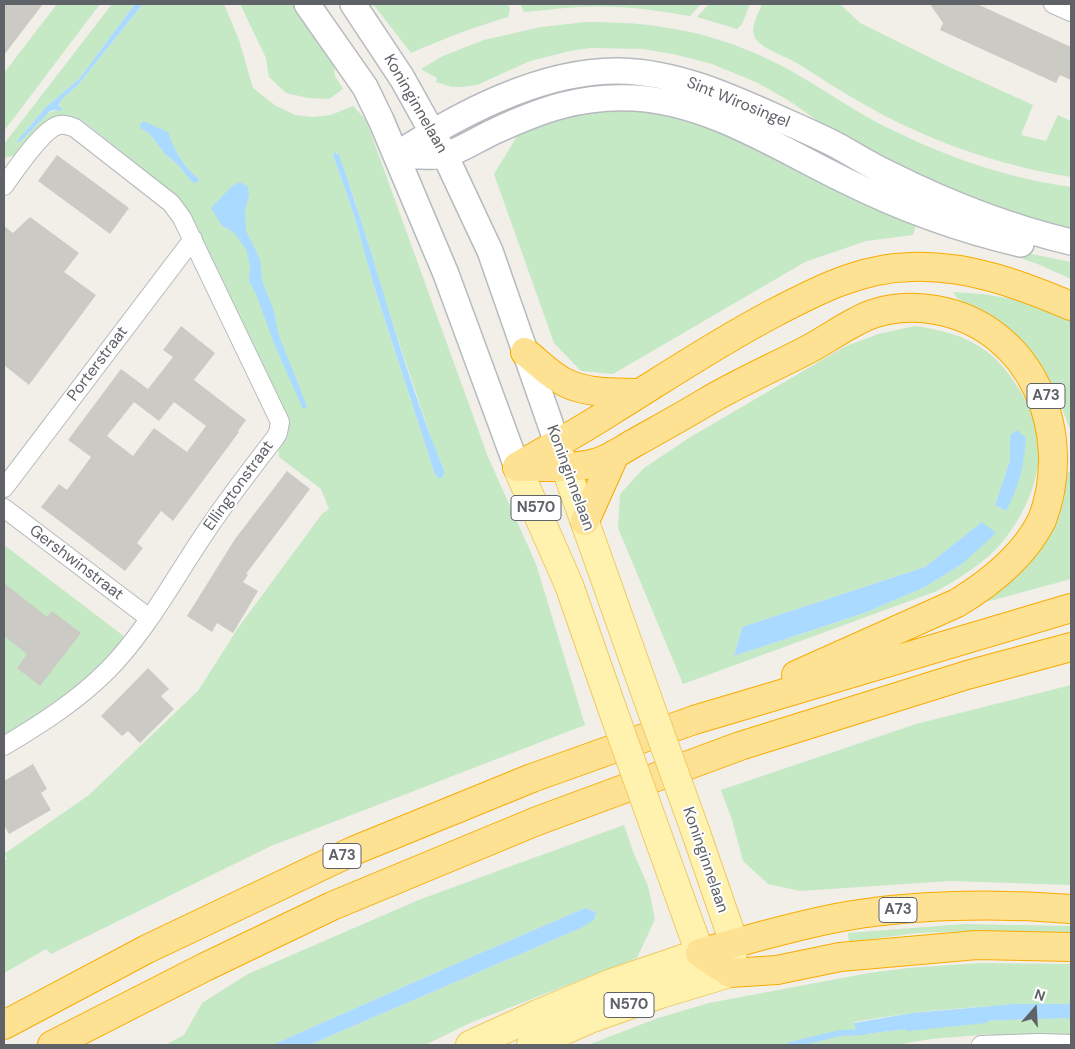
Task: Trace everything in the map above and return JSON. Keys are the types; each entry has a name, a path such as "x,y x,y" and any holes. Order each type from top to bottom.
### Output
{"highway":[{"path":"561,455 640,393 679,367 817,290 834,283 876,271 910,267 962,270 1023,286 1071,306"},
{"name":"A73","path":"517,467 561,455 588,465 600,462 741,382 806,351 857,320 873,314 901,308 926,308 948,312 990,330 1013,349 1031,370 1046,395 1052,412 1058,452 1057,470 1050,500 1042,520 1012,560 1000,572 957,603 694,720"},
{"path":"525,352 565,383 580,389 595,392 640,393"},
{"path":"585,521 615,454"},
{"name":"A73","path":"4,1025 147,949 353,851 532,778 694,720 1071,608"},
{"name":"A73","path":"52,1045 204,967 332,906 519,828 740,746 968,676 1071,647"},
{"name":"A73","path":"968,676 1071,654"},
{"name":"A73","path":"700,953 837,918 895,911 962,906 1071,909"},
{"path":"700,953 730,973 777,970 840,957 977,945 1071,947"}],"main road":[{"path":"307,4 365,87 396,155"},
{"name":"Koninginnelaan","path":"353,4 402,78 432,131 490,251 734,943 730,973"},
{"name":"Sint Wirosingel","path":"396,155 432,131 512,93 553,80 579,74 619,71 653,74 698,85 753,107 837,146 888,174 950,203 1035,232 1071,242"},
{"name":"Sint Wirosingel","path":"396,155 445,155 532,114 579,101 614,98 650,100 682,107 724,121 869,192 909,209 980,234 1071,255"},
{"name":"N570","path":"396,155 446,274 517,467 569,585 700,953 612,983 470,1045"},
{"name":"N570","path":"531,1045 601,1015 660,994 730,973"}],"street":[{"path":"1054,4 1071,12"},
{"name":"Ellingtonstraat","path":"4,746 57,713 90,686 128,648 217,515 275,438 279,428 278,417 193,239 182,218 171,203 75,128 60,125 45,132 5,182"},
{"name":"Porterstraat","path":"4,488 193,239"},
{"name":"Gershwinstraat","path":"4,508 149,618"},
{"path":"982,1045 1071,1044"}],"green space":[{"path":"57,4 100,4 4,131 4,73"},
{"path":"112,4 135,4 79,79 46,107 17,141 19,143 46,114 57,110 62,99 77,86 143,4 224,4 239,40 253,88 276,106 295,115 313,117 331,115 353,106 366,120 488,457 536,564 585,725 271,846 51,954 46,949 4,973 4,861 7,859 4,854 89,795 198,691 238,628 322,514 329,509 321,489 279,457 278,446 285,412 187,209 177,196 82,120 67,117 56,119 47,124 16,155 4,158 4,144","holes":["167,132 180,158 199,179 192,182 178,165 165,154 149,133","337,152 354,198 384,298 434,446 444,470 438,478 434,472 374,286 353,212 333,155"]},
{"path":"240,4 293,4 333,59 335,76 343,89 329,99 308,98 286,93 269,77 266,58"},
{"path":"373,4 508,4 510,9 508,17 411,53"},
{"path":"520,4 701,4 690,16 645,9 605,7 524,12"},
{"path":"709,4 750,4 742,24 737,29 697,17"},
{"path":"762,4 840,4 860,23 947,66 1033,105 1021,135 1046,141 1058,115 1071,121 1071,177 1016,166 989,158 936,139 885,116 795,62 759,43 753,30"},
{"path":"586,22 641,24 667,28 693,33 744,48 793,72 876,122 932,148 1000,172 1071,187 1071,235 995,211 849,143 791,102 758,83 712,64 673,54 643,49 591,48 570,51 530,61 477,85 462,87 452,87 436,82 437,78 421,69 443,56 484,40 541,27"},
{"path":"624,108 674,115 728,133 917,220 913,235 866,241 805,262 613,374 581,371 554,343 494,174 519,133 564,115"},
{"path":"982,244 1071,262 1071,279 1040,265"},
{"path":"953,292 983,294 1019,300 1071,318 1071,432 1055,390 1035,357 1001,325 957,298"},
{"path":"915,326 952,334 978,345 996,359 1009,374 1033,414 1039,444 1037,473 1020,517 1003,541 981,563 937,591 683,684 618,528 620,494 644,468 689,438 844,347 878,334","holes":["1010,460 1006,511 995,505","981,523 962,564 925,587 867,612 734,656 742,627 925,567"]},
{"path":"1068,471 1071,473 1071,579 960,609 1061,501"},
{"path":"4,545 125,637 70,694 4,738"},
{"path":"1071,685 1071,885 950,881 800,891 768,884 743,861 732,820 721,790 916,724"},
{"path":"624,825 648,886 655,919 637,958 470,1023 425,1045 309,1045 581,928 596,912 585,908 272,1045 165,1045 184,1035 202,1003 248,974 421,899"},
{"path":"964,924 1071,926 1071,933 977,931 917,933 849,942 848,933"},
{"path":"981,963 1071,964 1071,1004 962,1008 881,1017 854,1022 857,1035 976,1021 1071,1018 1071,1036 991,1036 991,1034 931,1039 895,1045 588,1045 655,1019 709,1003 869,973 908,968"}],"water":[{"path":"135,4 143,4 77,86 62,99 58,106 62,108 61,111 54,110 49,112 19,143 17,141 46,107 79,79"},
{"path":"143,121 168,132 180,158 199,179 197,183 192,182 178,165 165,154 149,133 140,128"},
{"path":"335,152 339,155 415,392 444,470 442,478 438,478 434,472 374,286 353,212 333,155"},
{"path":"240,182 248,187 249,195 245,211 246,231 260,259 262,281 274,311 279,336 307,406 305,409 303,409 275,346 256,294 249,281 250,268 247,251 236,235 222,226 211,208 232,186"},
{"path":"1017,430 1026,438 1024,458 1018,485 1006,511 995,505 1010,460 1010,435"},
{"path":"982,522 996,533 962,564 925,587 867,612 734,656 742,627 925,567"},
{"path":"585,908 596,912 594,920 581,928 309,1045 272,1045 453,965"},
{"path":"1015,1004 1071,1004 1071,1018 976,1021 857,1035 854,1023 912,1013"}],"building":[{"path":"4,4 43,4 4,55"},
{"path":"930,4 977,4 1071,47 1071,80 1060,75 1056,83 940,30 943,23"},
{"path":"57,155 129,208 110,234 38,181"},
{"path":"30,217 79,253 64,272 96,295 29,385 4,365 4,226 13,233"},
{"path":"181,326 215,353 194,380 246,420 173,521 161,511 137,543 143,548 125,571 41,507 59,484 67,490 91,457 68,440 121,369 148,389 173,357 163,350","holes":["134,402 159,421 174,402 206,426 187,452 154,428 133,456 107,436"]},
{"path":"287,471 310,489 246,574 248,575 243,582 258,591 233,633 217,623 212,632 187,616 235,539"},
{"path":"4,583 47,617 52,611 81,633 40,686 17,668 27,654 4,636"},
{"path":"148,668 169,689 161,696 174,709 140,743 128,731 122,736 101,716"},
{"path":"33,764 47,789 41,793 51,810 9,834 4,825 4,781"}],"waterway":[{"path":"908,1028 985,1020"},
{"path":"790,1045 840,1033 864,1032"}]}
